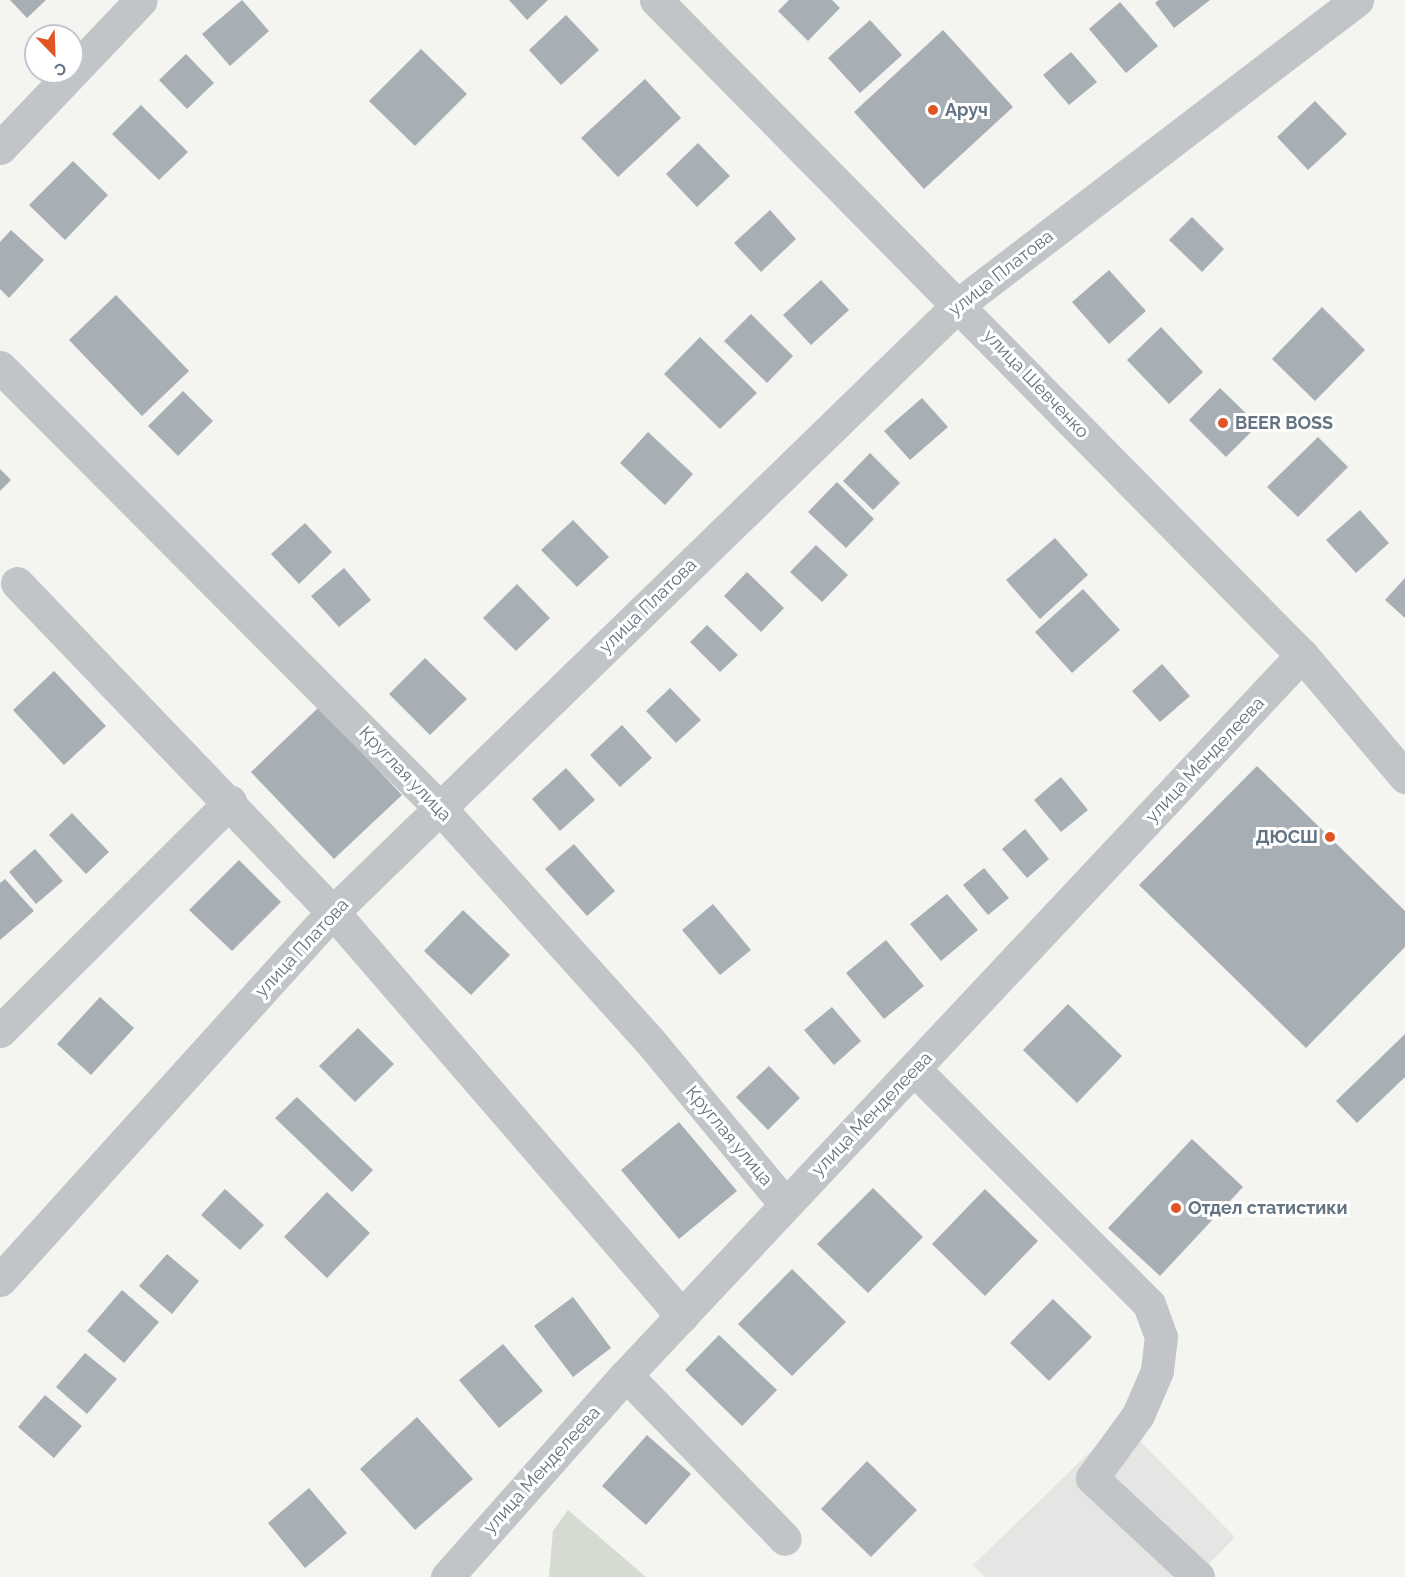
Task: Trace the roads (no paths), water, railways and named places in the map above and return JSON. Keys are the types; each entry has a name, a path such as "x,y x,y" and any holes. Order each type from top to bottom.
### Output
{"street":[{"path":"0,148 141,0"},
{"name":"улица Шевченко","path":"656,0 959,304 1302,655 1405,777"},
{"name":"улица Платова","path":"0,1280 333,912 959,304 1358,0"},
{"name":"Круглая улица","path":"0,367 440,808 649,1040 785,1204"},
{"path":"17,583 230,802 333,912 682,1316"},
{"name":"улица Менделеева","path":"447,1577 626,1375 785,1204 915,1070 1302,655"},
{"path":"0,1030 230,802"},
{"path":"915,1070 1149,1304 1161,1337 1157,1371 1138,1415 1092,1478 1198,1577"},
{"path":"626,1375 785,1539"}],"place":[{"name":"Аруч","path":"933,110"},
{"name":"BEER BOSS","path":"1223,423"},
{"name":"ДЮСШ","path":"1330,837"},
{"name":"Отдел статистики","path":"1176,1208"}]}
